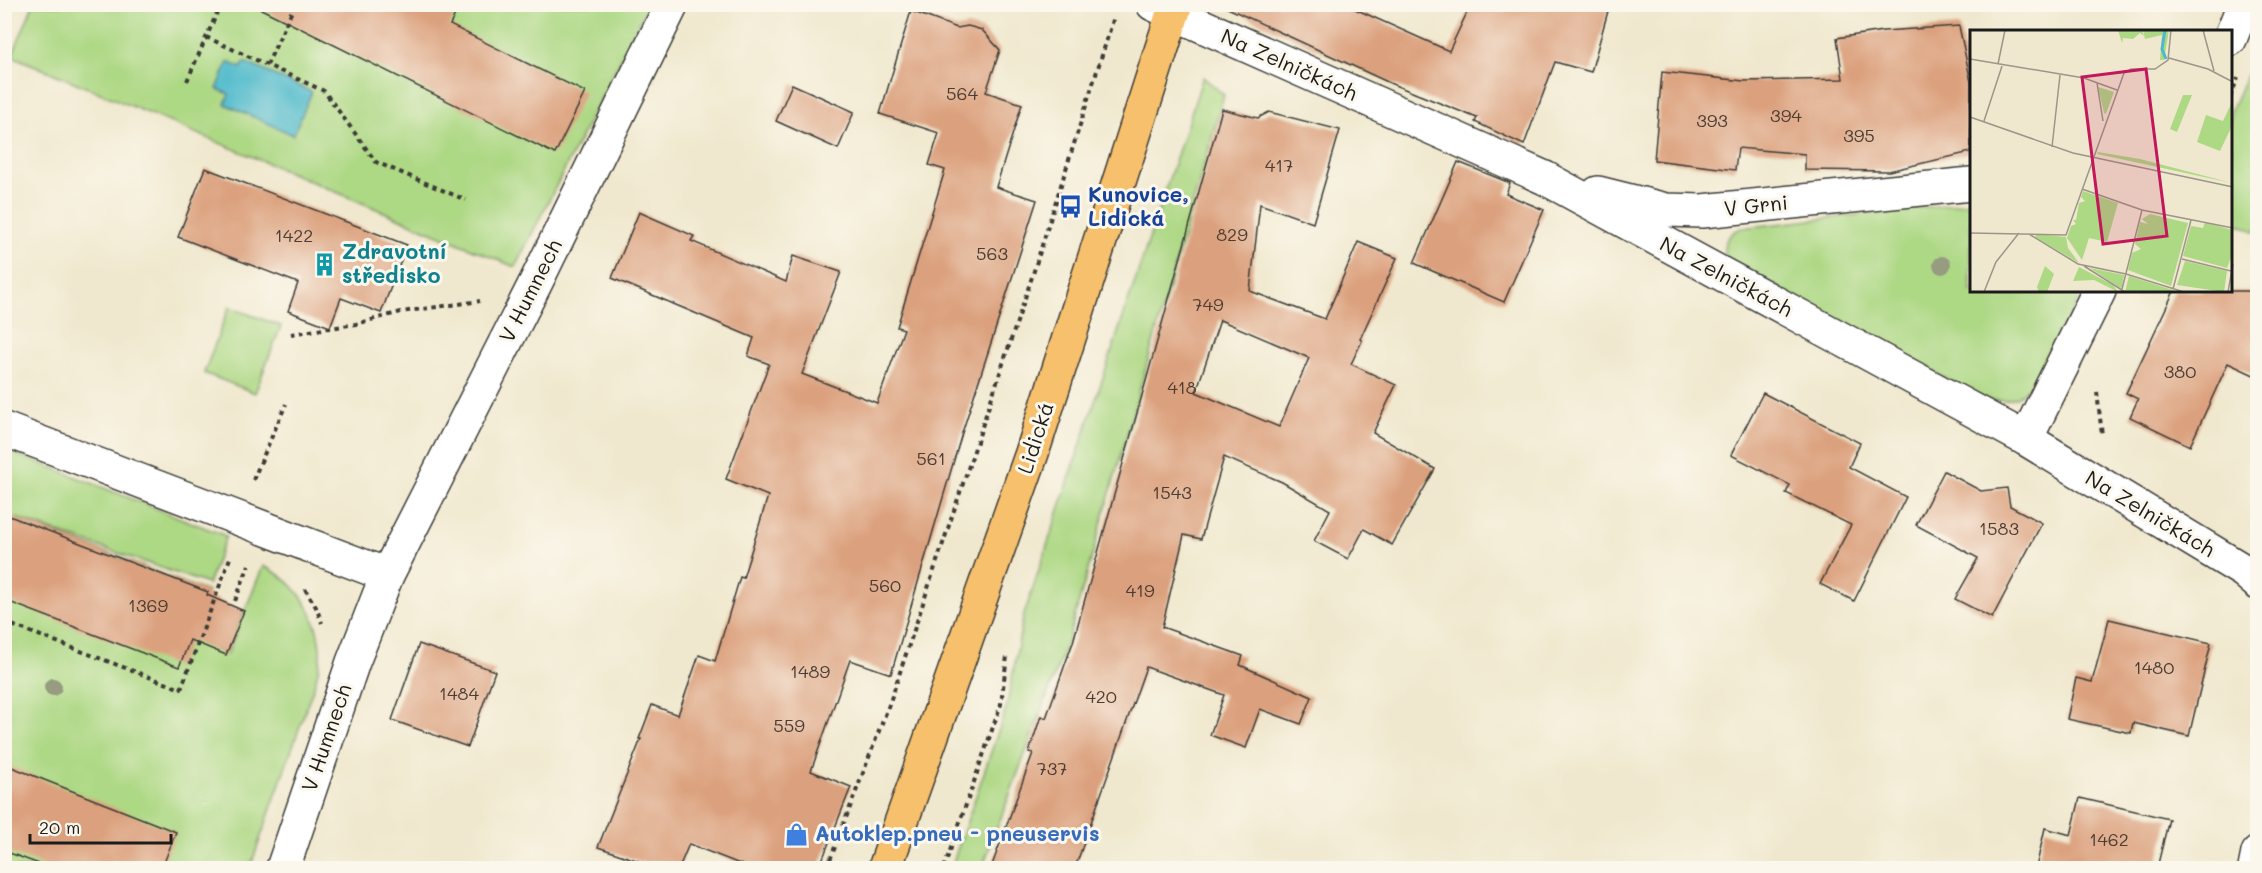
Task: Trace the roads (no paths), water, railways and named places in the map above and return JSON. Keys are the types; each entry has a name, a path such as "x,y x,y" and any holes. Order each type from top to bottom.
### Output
{"main road":[{"name":"Lidická","path":"885,868 1032,453 1167,8"}],"street":[{"name":"V Humnech","path":"283,868 353,662 387,575 531,292 672,4"},
{"path":"2232,34 2244,4"},
{"name":"Na Zelničkách","path":"1167,8 1545,178 2026,439 2244,571 2258,583"},
{"name":"V Grni","path":"1545,178 1642,205 1666,210 1690,211 1716,211 1970,184"},
{"path":"2026,439 2099,292"},
{"path":"4,429 387,575"},
{"path":"2255,868 2258,854"}],"water":[{"path":"228,62 241,68 245,62 312,92 293,135 225,104 229,94 217,89"}],"place":[{"name":"Kunovice, Lidická","path":"1070,207"},
{"name":"Zdravotní středisko","path":"324,264"},
{"name":"Autoklep.pneu - pneuservis","path":"797,834"}]}
